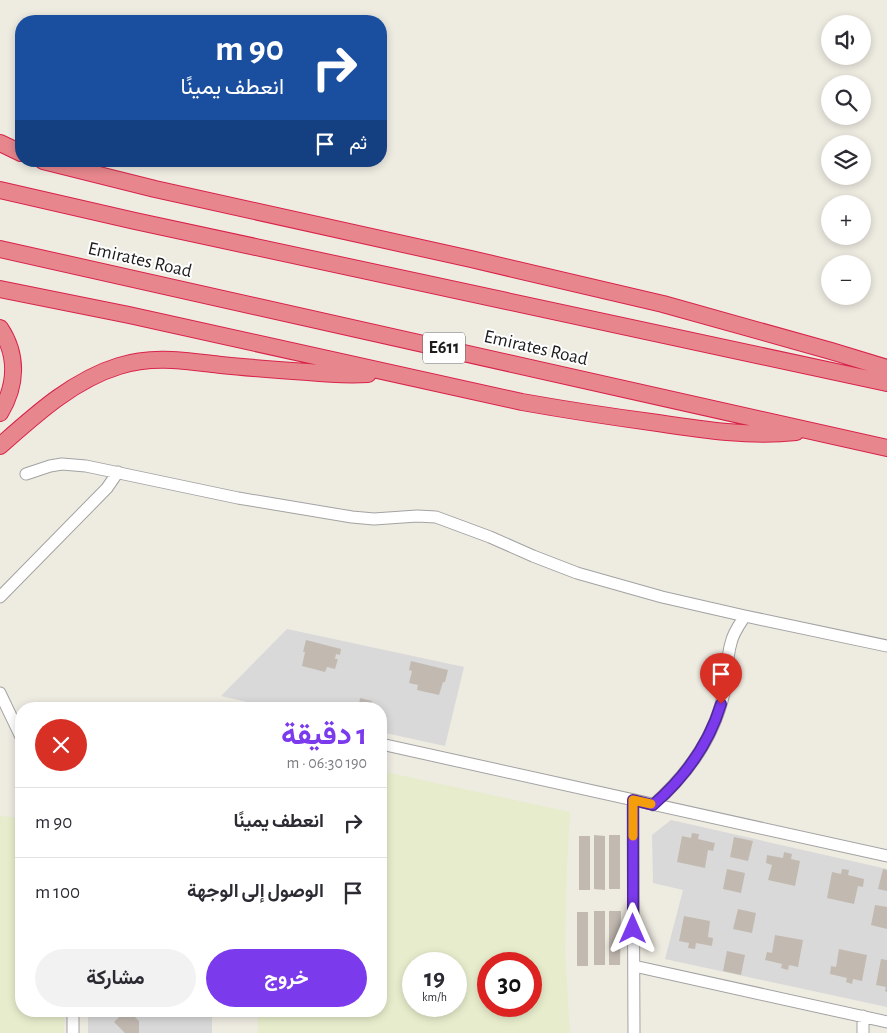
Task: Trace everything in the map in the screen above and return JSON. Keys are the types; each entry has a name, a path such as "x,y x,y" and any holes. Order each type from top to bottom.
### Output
{"highway":[{"path":"0,142 15,150"},
{"path":"66,167 155,190 471,259 663,304 887,368"},
{"name":"Emirates Road","path":"0,190 887,383"},
{"name":"Emirates Road","path":"0,249 887,448"},
{"path":"0,289 129,315 522,402 701,430 768,433 812,430"},
{"path":"0,328 10,349 13,371 11,391 0,413"},
{"path":"0,446 40,411 72,390 98,374 131,363 165,359 339,374 389,372"}],"street":[{"path":"26,474 62,464 86,466 238,498 352,517 374,519 417,516 436,517 577,573 662,597 887,646"},
{"path":"0,597 107,488 118,472"},
{"path":"653,805 683,776 707,738 717,716 724,692 730,644 744,616"},
{"path":"0,694 15,725"},
{"path":"387,745 887,856"},
{"path":"633,800 634,1033"},
{"path":"634,966 887,1022"},
{"path":"863,1016 863,1033"},
{"path":"73,1017 73,1033"}],"shaded area":[{"path":"287,629 464,667 445,746 387,733 387,702 247,702 221,696"},
{"path":"671,820 887,869 887,1007 665,959 683,890 653,883 652,835"},
{"path":"88,1017 212,1017 212,1033 88,1033"}],"green space":[{"path":"387,772 570,812 565,951 570,1033 258,1033 258,1017 387,1017"},
{"path":"0,816 15,817 15,1017 64,1017 64,1033 0,1033"}],"building":[{"path":"306,640 341,649 340,655 336,654 335,659 338,659 335,669 327,667 325,672 302,666"},
{"path":"411,661 448,670 439,695 417,690 418,685 409,683 412,671 409,670"},
{"path":"360,698 372,701 372,702 359,702"},
{"path":"692,833 699,834 698,839 715,843 713,851 708,850 705,868 677,862 682,836 691,838"},
{"path":"594,835 605,836 605,890 594,889"},
{"path":"609,835 620,835 620,889 609,889"},
{"path":"579,836 590,836 590,890 579,890"},
{"path":"734,837 753,841 748,861 730,857"},
{"path":"784,852 792,854 791,859 800,861 795,886 768,880 772,865 766,863 767,855 783,858"},
{"path":"727,869 745,873 741,893 723,889"},
{"path":"842,869 849,870 848,875 864,879 863,887 858,886 854,904 827,898 832,872 841,874"},
{"path":"883,869 887,870 887,891 878,889"},
{"path":"875,905 887,907 887,929 871,925"},
{"path":"738,909 756,913 752,933 733,929"},
{"path":"594,911 605,911 605,965 594,965"},
{"path":"609,911 621,911 620,965 609,965"},
{"path":"577,912 588,912 588,966 577,966"},
{"path":"684,916 710,921 708,937 713,938 712,946 696,943 695,949 688,948 689,943 679,941"},
{"path":"775,935 803,940 798,967 789,965 788,970 781,968 782,964 765,960 767,952 772,953"},
{"path":"839,949 867,955 862,981 853,979 852,984 846,982 847,978 830,974 831,966 836,967"},
{"path":"727,951 745,955 741,975 723,971"},
{"path":"881,959 887,960 887,992 885,991 886,987 876,985"},
{"path":"119,1017 135,1017 139,1021 139,1033 125,1033 114,1022"}],"slow traffic":[{"path":"633,836 633,800 651,804"}],"route":[{"path":"633,929 633,800 653,805 683,776 707,738 721,704"}]}
